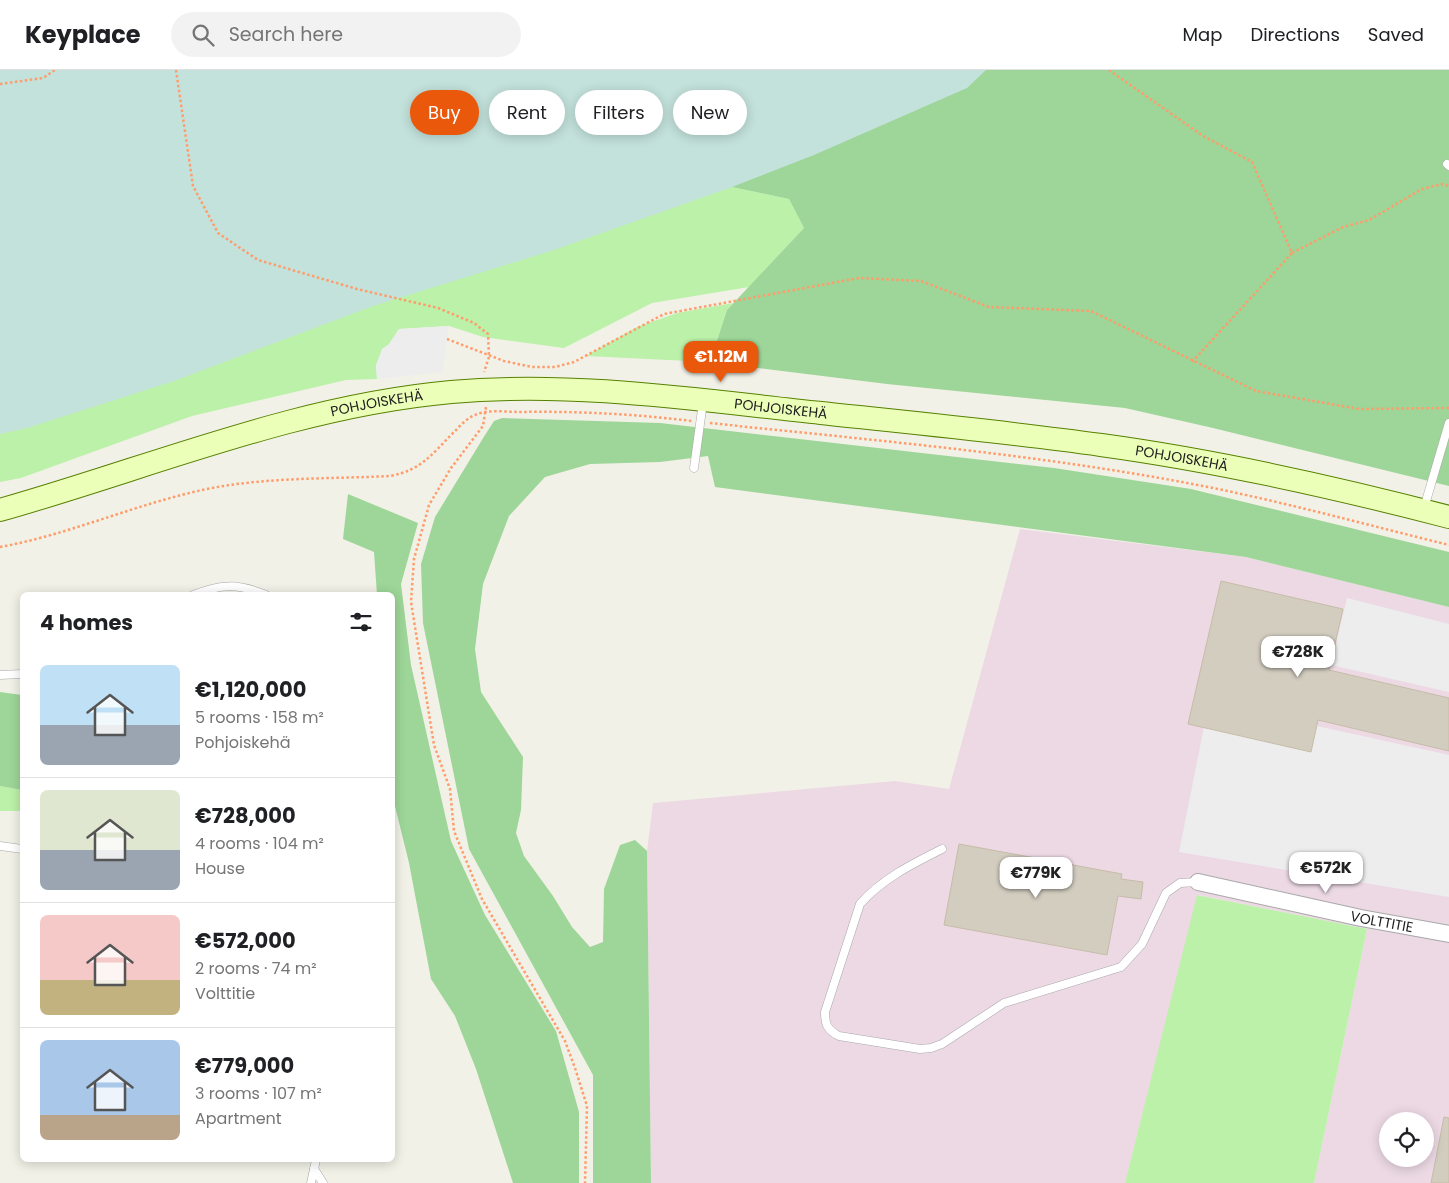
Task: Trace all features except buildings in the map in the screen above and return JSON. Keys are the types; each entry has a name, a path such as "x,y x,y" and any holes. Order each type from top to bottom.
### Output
{"main road":[{"name":"POHJOISKEHÄ","path":"0,510 77,489 288,421 387,401 450,392 543,389 588,390 702,411 1103,445 1279,476 1449,517"}],"street":[{"name":"VOLTTITIE","path":"1198,882 1362,918 1449,934"}],"lane":[{"path":"694,468 702,411"},
{"path":"1424,510 1449,422"},
{"path":"201,592 218,586 248,587 259,592"},
{"path":"0,675 20,674"},
{"path":"0,846 20,849"},
{"path":"942,849 908,866 869,893 860,904 825,1012 826,1024 830,1031 839,1036 920,1049 936,1046 956,1036 1004,1003 1121,967 1142,944 1166,893 1180,883 1198,882"},
{"path":"311,1183 316,1162"},
{"path":"314,1169 323,1183"}],"path":[{"path":"0,84 43,78 55,70"},
{"path":"176,70 193,186 218,233 258,260 357,289 438,308 474,323 488,334 489,357"},
{"path":"1109,70 1204,136 1252,162 1292,253"},
{"path":"1192,362 1292,253 1343,227 1369,220 1398,205 1422,189 1442,184 1449,186"},
{"path":"447,339 489,357 532,367 555,367 574,362 664,314 859,278 921,281 989,307 1091,311 1256,392 1358,409 1449,408"},
{"path":"0,548 75,529 211,489 247,483 390,476 408,473 422,464 462,424 474,415 486,412 556,411 650,416 702,411 1106,469 1219,489 1449,545"},
{"path":"486,412 483,426 451,468 430,505 414,558 411,602 434,745 450,789 454,831 482,899 565,1041 587,1106 585,1183"}],"shaded area":[{"path":"0,70 986,70 967,88 814,155 732,187 554,250 373,306 174,381 27,428 0,434"},
{"path":"449,326 443,372 377,379 376,365 382,349 389,344 399,329"},
{"path":"1020,529 1246,557 1449,607 1449,1183 1314,1183 1367,929 1198,895 1125,1183 651,1183 647,851 653,803 895,781 949,789"},
{"path":"1347,598 1449,624 1449,692 1331,665"},
{"path":"1317,726 1449,755 1449,897 1179,852 1204,727 1311,751"}],"green space":[{"path":"0,70 1449,70 1449,486 1125,408 887,384 710,362 727,310 804,228 789,199 732,187 622,206"},
{"path":"732,187 789,199 804,228 749,287 652,303 564,348 483,337 449,326 399,329 376,365 377,379 346,380 192,416 21,478 0,482 0,405"},
{"path":"733,303 727,310 710,362 586,356 637,327 677,313"},
{"path":"502,418 660,423 1054,468 1191,489 1449,552 1449,607 1246,557 715,487 708,456 660,462 590,464 545,477 509,516 483,584 475,649 481,692 523,757 521,810 516,833 524,856 553,896 572,927 590,947 603,942 604,889 620,845 635,840 647,851 651,1183 593,1183 593,1075 469,849 423,623 421,564 435,517 494,421"},
{"path":"348,494 418,523 401,584 411,665 451,841 485,915 556,1031 579,1112 579,1183 513,1183 476,1069 455,1016 431,979 409,863 395,806 395,592 377,592 374,552 343,539"},
{"path":"0,692 20,695 20,790 0,786"},
{"path":"0,786 20,790 20,811 0,811"},
{"path":"1197,895 1367,929 1314,1183 1125,1183"}]}
